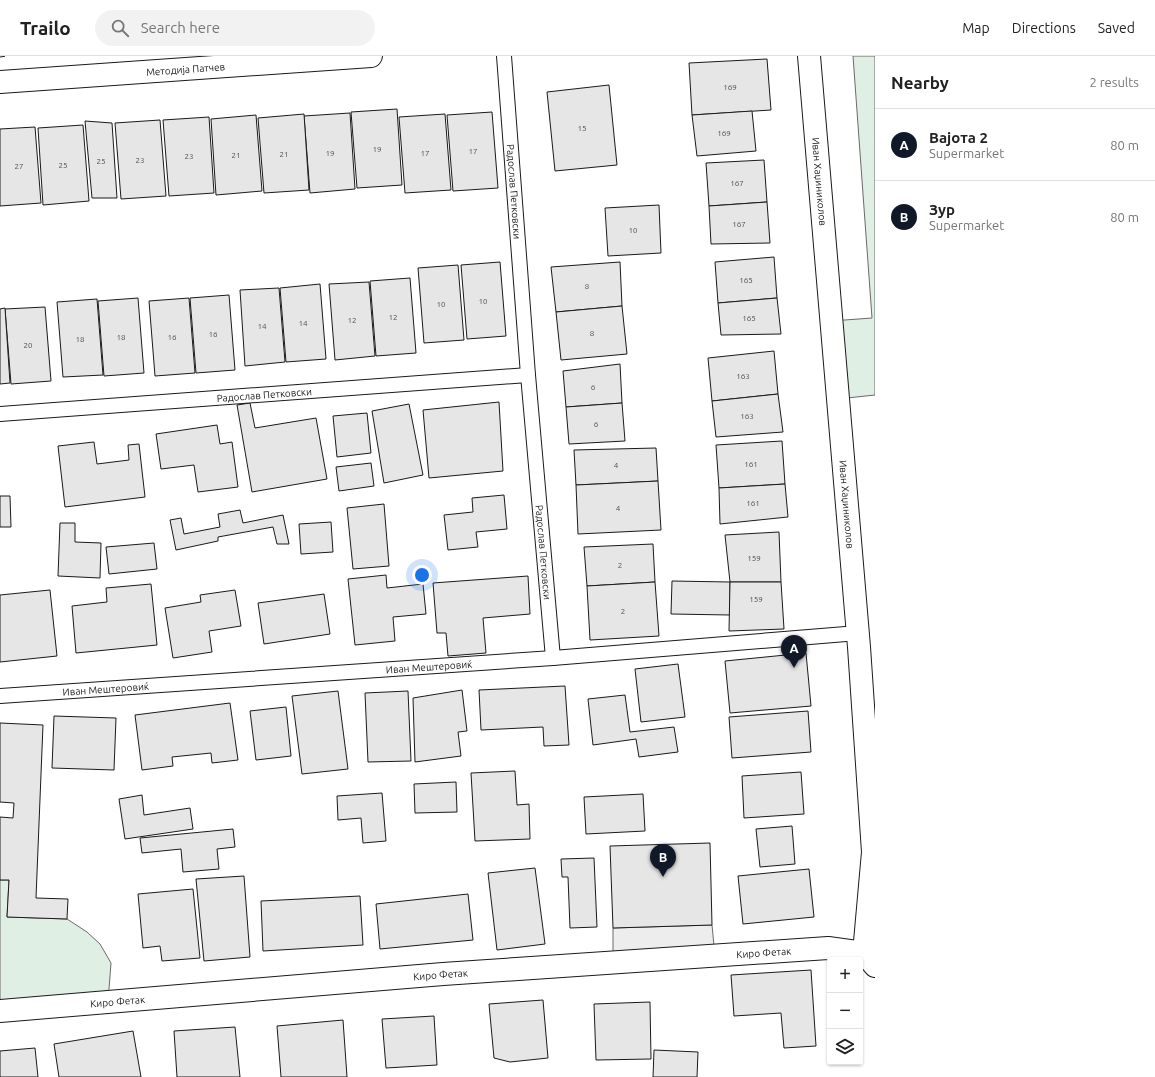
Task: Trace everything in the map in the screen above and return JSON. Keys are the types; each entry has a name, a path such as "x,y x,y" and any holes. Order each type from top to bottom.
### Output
{"street":[{"name":"Методија Патчев","path":"0,82 371,56"},
{"name":"Иван Хаџиниколов","path":"809,56 858,633 873,852 869,960"},
{"name":"Киро Фетак","path":"0,1010 443,974 828,948 869,960"}],"lane":[{"name":"Радослав Петковски","path":"504,56 528,375 553,658"},
{"name":"Радослав Петковски","path":"0,414 528,375"},
{"name":"Иван Мештеровиќ","path":"0,696 553,658 858,633"}],"green space":[{"path":"853,56 875,56 875,395 838,399 831,321 872,318"},
{"path":"0,880 9,880 7,917 67,919 87,932 100,944 111,963 108,1002 0,1011"}],"shaded area":[{"path":"712,925 715,956 613,963 613,928"}],"building":[{"path":"767,59 771,110 692,115 689,63"},
{"path":"609,85 617,165 555,171 547,92"},
{"path":"397,109 402,185 357,188 351,112"},
{"path":"752,111 756,151 697,156 692,115"},
{"path":"492,112 498,188 453,191 447,115"},
{"path":"350,113 355,189 310,193 304,116"},
{"path":"304,114 309,190 264,193 258,118"},
{"path":"445,114 451,190 405,193 399,117"},
{"path":"256,115 262,191 216,195 211,119"},
{"path":"209,117 214,193 169,196 163,120"},
{"path":"160,120 166,196 121,199 115,123"},
{"path":"85,121 112,123 117,198 92,198"},
{"path":"83,125 89,201 43,205 38,128"},
{"path":"35,127 41,203 0,206 0,129"},
{"path":"764,160 767,202 709,206 706,163"},
{"path":"767,202 770,243 711,244 709,206"},
{"path":"659,205 661,253 608,256 605,208"},
{"path":"774,257 777,298 718,303 715,262"},
{"path":"500,262 506,336 467,339 461,265"},
{"path":"620,262 622,306 556,312 551,267"},
{"path":"458,265 464,340 424,343 418,268"},
{"path":"410,278 416,353 376,356 370,281"},
{"path":"369,282 375,356 335,360 329,284"},
{"path":"320,284 326,359 286,362 280,288"},
{"path":"279,288 285,362 245,366 240,290"},
{"path":"229,295 235,370 196,373 190,298"},
{"path":"138,298 144,373 104,376 98,301"},
{"path":"189,298 195,373 155,376 149,301"},
{"path":"777,298 781,334 721,335 718,303"},
{"path":"97,299 103,375 63,377 57,302"},
{"path":"622,306 627,354 561,360 556,312"},
{"path":"45,307 51,381 11,384 5,309"},
{"path":"5,308 10,383 0,384 0,309"},
{"path":"774,351 778,394 712,401 708,358"},
{"path":"620,364 622,403 566,407 563,371"},
{"path":"778,394 783,432 716,437 712,401"},
{"path":"499,402 503,471 429,478 423,410"},
{"path":"250,403 255,428 316,418 327,479 252,492 237,405"},
{"path":"622,403 625,441 569,444 566,407"},
{"path":"409,404 423,475 384,483 372,411"},
{"path":"367,413 371,453 337,457 333,416"},
{"path":"217,425 220,444 232,442 238,487 198,492 194,465 161,469 156,434"},
{"path":"782,441 785,484 719,488 716,445"},
{"path":"94,442 97,464 129,460 128,445 139,444 145,497 65,507 58,446"},
{"path":"656,448 658,481 576,485 574,450"},
{"path":"371,463 374,486 339,491 336,467"},
{"path":"658,481 661,530 578,534 576,485"},
{"path":"785,484 788,517 720,524 719,488"},
{"path":"504,495 507,529 476,532 478,547 448,550 444,515 473,512 472,498"},
{"path":"0,496 10,496 11,527 0,527"},
{"path":"384,504 389,566 353,569 347,508"},
{"path":"240,510 243,523 283,515 289,544 277,544 273,527 218,537 218,541 176,550 170,520 181,518 184,534 220,527 218,514"},
{"path":"331,522 333,552 301,554 299,524"},
{"path":"60,523 75,523 75,542 101,543 100,578 58,576"},
{"path":"779,532 781,582 730,582 725,535"},
{"path":"154,543 157,569 109,574 106,547"},
{"path":"653,544 655,582 587,586 584,547"},
{"path":"386,575 387,588 423,584 426,614 393,617 395,641 355,645 348,579"},
{"path":"528,576 530,614 483,618 486,653 448,656 446,633 437,633 433,583"},
{"path":"672,581 730,582 730,615 671,614"},
{"path":"655,582 659,636 590,640 587,586"},
{"path":"730,582 781,582 784,629 729,631"},
{"path":"151,584 157,645 76,653 72,606 107,602 106,588"},
{"path":"50,590 57,656 0,662 0,595"},
{"path":"235,590 241,626 209,631 212,652 173,658 165,608 201,602 200,595"},
{"path":"324,594 330,634 264,644 258,603"},
{"path":"806,653 811,706 730,713 725,661"},
{"path":"678,664 685,717 641,722 635,669"},
{"path":"565,686 569,745 544,746 543,727 481,730 479,690"},
{"path":"462,690 467,731 458,732 461,756 415,762 413,698"},
{"path":"338,691 348,769 302,774 292,696"},
{"path":"408,691 411,761 368,762 365,693"},
{"path":"625,695 630,732 674,727 678,752 639,757 636,739 593,745 588,699"},
{"path":"230,703 238,760 212,763 211,753 172,757 173,766 142,770 135,715"},
{"path":"286,707 291,756 256,760 250,711"},
{"path":"808,711 811,752 732,758 729,717"},
{"path":"54,716 116,718 114,770 52,768"},
{"path":"0,723 43,725 36,898 68,899 67,919 7,917 9,880 0,880 0,817 13,818 14,803 0,802"},
{"path":"515,771 517,805 529,804 530,839 475,841 471,773"},
{"path":"801,772 804,814 744,818 742,776"},
{"path":"456,782 457,812 415,813 414,784"},
{"path":"382,793 386,841 363,843 361,818 338,820 337,796"},
{"path":"643,794 645,831 586,834 584,797"},
{"path":"142,795 144,815 190,808 193,829 125,839 119,799"},
{"path":"792,826 795,864 760,867 756,829"},
{"path":"233,829 235,847 217,849 219,869 183,872 181,849 142,853 140,838"},
{"path":"710,843 712,925 613,928 610,846"},
{"path":"594,858 597,927 570,928 568,877 562,877 561,859"},
{"path":"535,868 545,944 497,950 488,873"},
{"path":"809,869 814,917 743,924 738,876"},
{"path":"244,876 250,957 204,961 196,879"},
{"path":"193,889 200,958 162,961 160,946 143,948 138,894"},
{"path":"468,894 473,940 380,949 376,904"},
{"path":"360,896 363,945 263,951 261,901"},
{"path":"811,970 816,1046 784,1048 781,1013 734,1016 731,975"},
{"path":"543,1000 548,1058 510,1062 494,1058 489,1004"},
{"path":"650,1002 651,1059 596,1060 594,1004"},
{"path":"434,1016 437,1065 386,1068 382,1019"},
{"path":"343,1020 347,1077 281,1077 277,1026"},
{"path":"235,1027 240,1077 177,1077 174,1031"},
{"path":"133,1031 141,1077 59,1077 54,1044"},
{"path":"35,1048 38,1077 0,1077 0,1051"},
{"path":"654,1050 698,1052 697,1077 653,1077"}],"fence":[{"path":"0,57 7,56"}],"place":[{"name":"Вајота 2","path":"794,668"},
{"name":"Зур","path":"663,877"}]}
